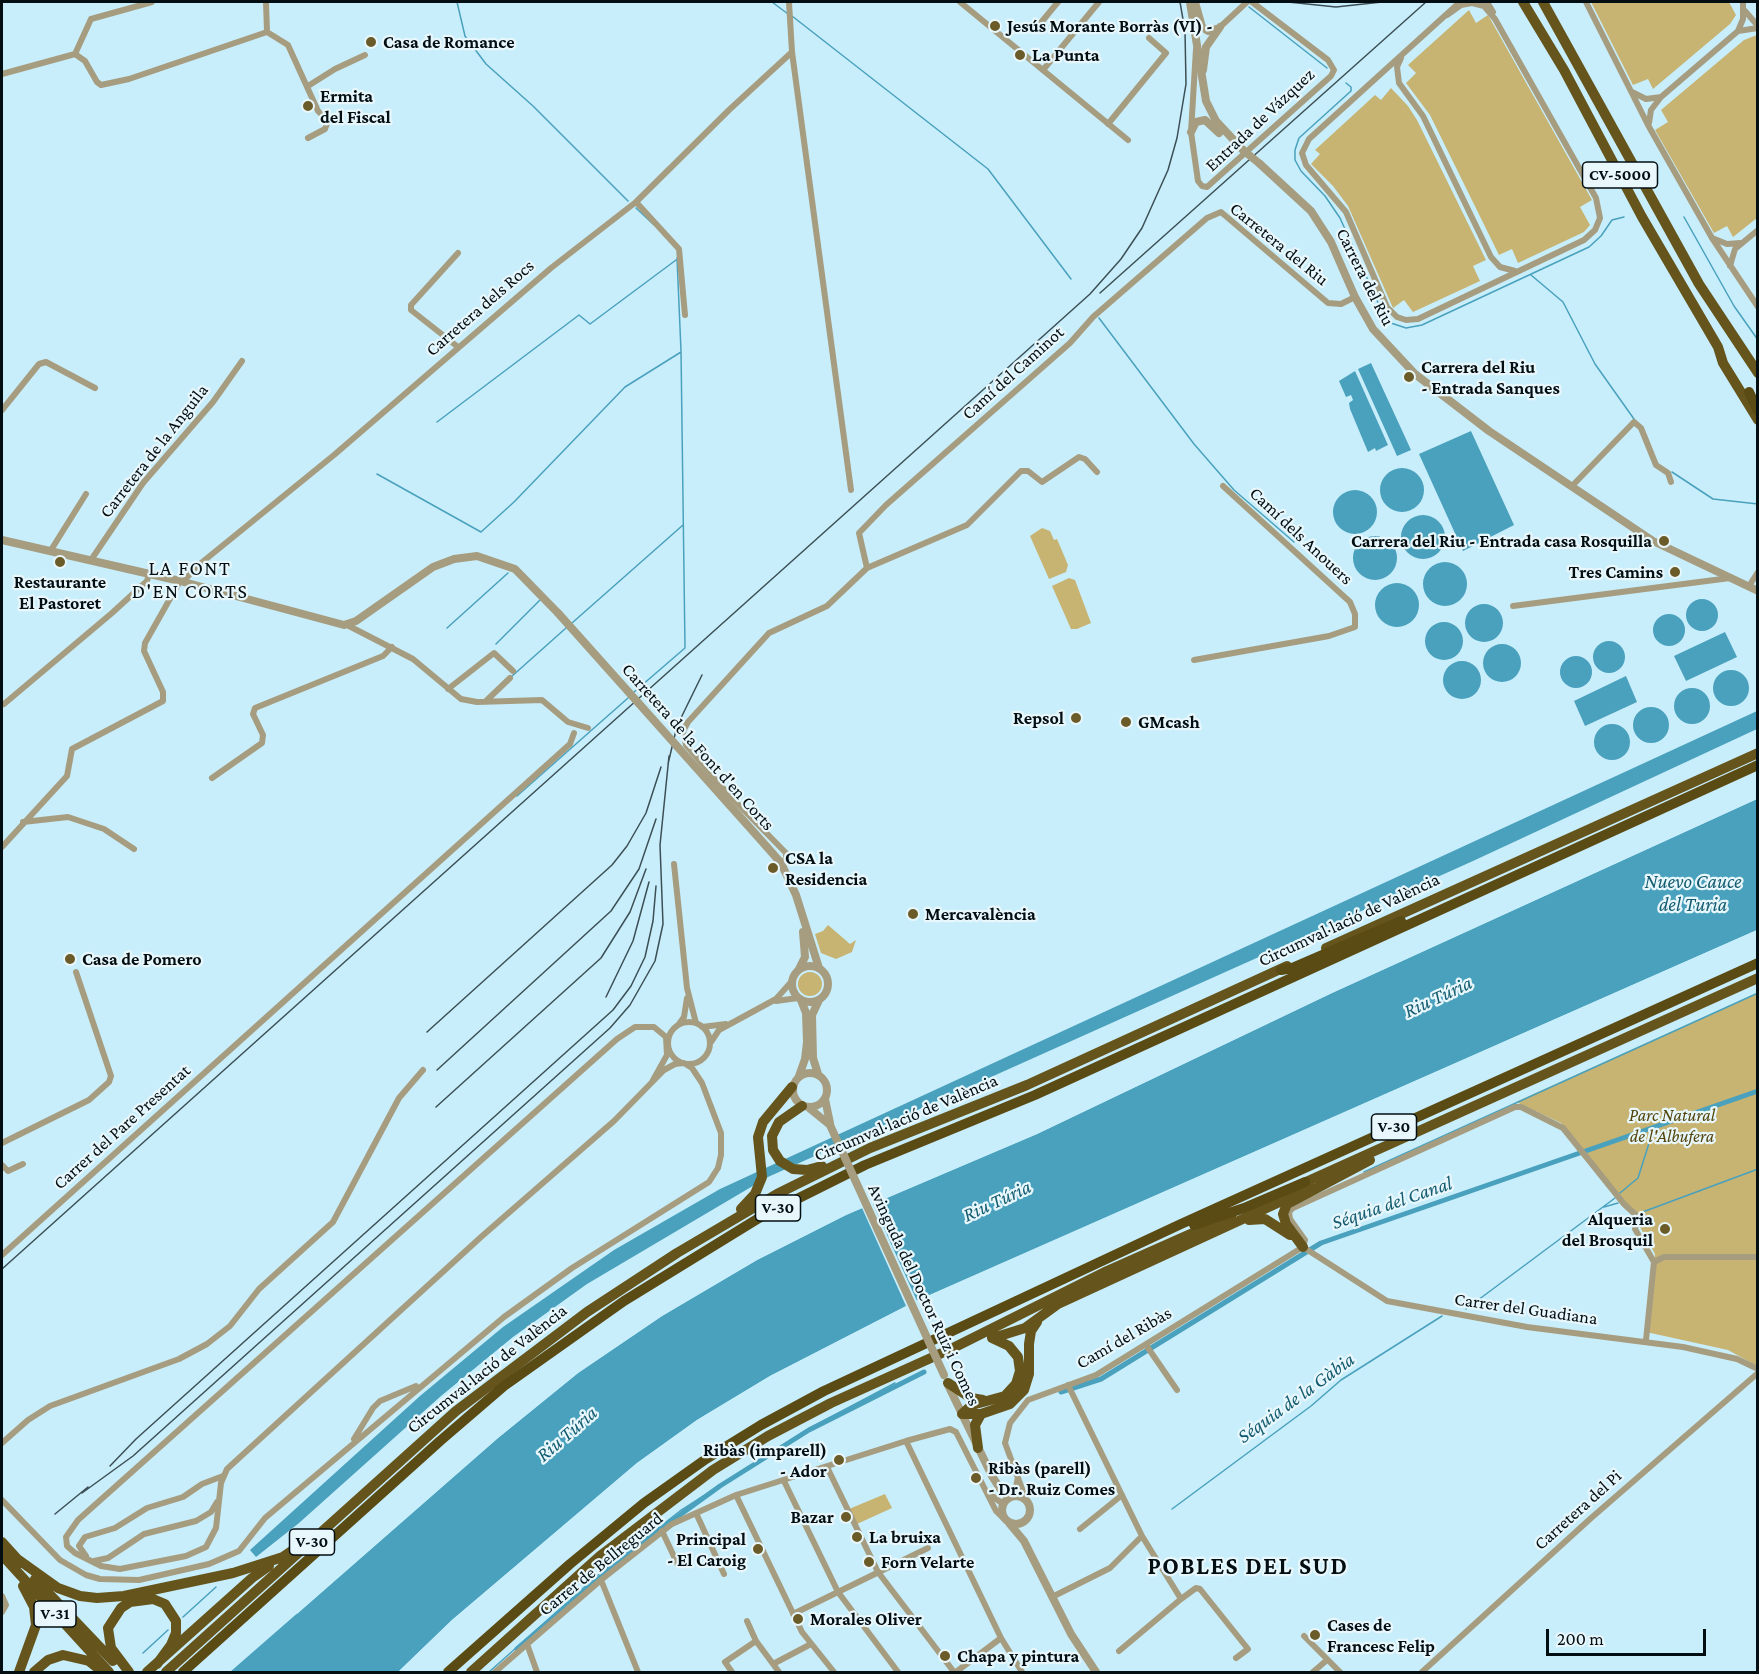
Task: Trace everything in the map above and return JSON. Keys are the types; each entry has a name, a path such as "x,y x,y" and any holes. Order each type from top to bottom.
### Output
{"highway":[{"name":"CV-5000","path":"1523,2 1564,70 1642,217 1718,347"},
{"name":"CV-5000","path":"1543,2 1700,284 1758,373"},
{"path":"1718,347 1758,403"},
{"path":"1718,347 1723,363 1758,420"},
{"path":"1749,392 1758,411"},
{"name":"Circumval·lació de València","path":"166,1672 371,1486 499,1377 587,1312 676,1253 760,1203 870,1148 1027,1085 1758,753"},
{"name":"Circumval·lació de València","path":"183,1672 504,1386 577,1332 759,1218 820,1186 1035,1095 1758,765"},
{"path":"1281,970 1292,968 1362,937 1469,896"},
{"name":"V-30","path":"448,1672 570,1564 644,1503 706,1459 824,1391 1137,1245 1758,963"},
{"name":"V-30","path":"463,1672 577,1575 662,1507 713,1470 768,1436 831,1403 953,1348 1107,1271 1758,978"},
{"path":"953,1348 1025,1328 1058,1304 1535,1083 1600,1049"},
{"path":"676,1253 742,1208 755,1194 762,1177 758,1137 763,1122 792,1087"},
{"path":"806,1107 784,1117 774,1130 772,1143 776,1156 793,1170 814,1169 860,1149 870,1148"},
{"path":"1307,1250 1286,1224 1283,1214 1287,1204 1385,1153"},
{"path":"1137,1245 1244,1208 1305,1182"},
{"path":"1195,1241 1259,1218 1272,1222 1307,1250"},
{"path":"962,1413 981,1414 1010,1404 1024,1390 1029,1374 1031,1331 1042,1315"},
{"path":"962,1413 972,1405 1005,1396 1016,1384 1020,1371 1018,1357 1009,1346 993,1338"},
{"path":"946,1379 971,1398 987,1401"},
{"path":"978,1448 975,1425 981,1414"},
{"path":"147,1672 252,1578 283,1557 371,1486"},
{"name":"V-31","path":"2,1542 124,1672"},
{"path":"2,1556 27,1592 36,1614 34,1636 21,1669"},
{"name":"V-31","path":"2,1556 109,1672"},
{"path":"16,1558 58,1588 80,1596 97,1598 124,1596 233,1573 283,1557"},
{"path":"129,1672 111,1648 108,1628 121,1608 130,1602 153,1599 165,1604 176,1620 176,1633 171,1645 157,1664"},
{"path":"471,1672 542,1607"},
{"path":"34,1672 48,1660 63,1655 88,1661 103,1672"}],"street":[{"path":"75,54 91,19 152,2"},
{"path":"266,2 267,32"},
{"path":"789,2 792,52 850,490"},
{"path":"960,2 1128,140"},
{"path":"1039,25 1058,2"},
{"path":"1043,70 1099,2"},
{"name":"Carrera del Riu","path":"1190,2 1206,101 1216,121 1233,141 1295,194 1323,227 1355,297 1373,329 1415,374 1496,437 1653,541 1758,591"},
{"path":"1195,2 1204,29 1213,31 1220,27"},
{"path":"1206,101 1203,56 1210,39 1247,2"},
{"name":"Entrada de Vázquez","path":"1196,46 1191,132 1198,181 1207,188 1333,73 1333,67 1328,60 1252,2"},
{"path":"1460,2 1310,139 1303,149 1304,161 1346,212 1385,303 1397,317 1406,320 1418,319 1589,237 1598,226 1601,213 1596,198 1487,2"},
{"path":"1586,2 1648,125 1712,238 1758,307"},
{"path":"1447,15 1461,5 1472,3 1484,6 1495,19"},
{"path":"1648,125 1650,110 1661,97 1738,31 1743,19 1743,3"},
{"path":"1743,3 1748,18 1758,27"},
{"path":"1738,31 1758,27"},
{"path":"75,54 85,61 101,85 189,60 267,32"},
{"path":"267,32 288,45 318,111 328,121 325,129 308,138"},
{"path":"1108,124 1166,53 1149,38"},
{"name":"Carretera dels Rocs","path":"23,822 67,776 72,749 163,701 163,692 144,651 145,643 182,582 195,568 334,455 551,268 636,202 729,110 792,52"},
{"path":"2,74 75,54"},
{"path":"308,86 365,55"},
{"path":"1403,55 1397,67 1399,83 1423,116 1491,257 1504,269 1519,271"},
{"path":"1632,92 1646,99 1661,97"},
{"path":"1191,132 1196,122 1205,120 1233,141"},
{"path":"636,202 679,249 685,315"},
{"name":"Carretera del Riu","path":"1216,213 1221,212 1328,303 1341,304 1355,297"},
{"name":"Camí del Caminot","path":"867,568 859,533 886,505 1063,349 1093,317 1216,213"},
{"path":"1730,266 1732,253 1740,243 1758,230"},
{"path":"1712,238 1727,244 1740,243"},
{"path":"458,253 411,305 411,310 459,347"},
{"name":"Carretera de la Anguila","path":"91,560 143,483 213,402 242,361"},
{"path":"2,410 39,364 46,362 96,387"},
{"path":"1572,486 1634,422 1641,428 1656,465 1668,473 1671,482"},
{"path":"781,863 786,859 786,853 691,751 684,740 683,731 688,722 769,633 824,609 867,568 967,525 1021,471 1028,471 1042,482 1078,457 1085,459 1097,472"},
{"name":"Camí dels Anouers","path":"1194,660 1329,636 1355,627 1355,614 1350,602 1223,486"},
{"path":"51,550 86,494"},
{"path":"2,540 182,582 347,625 392,647 430,671 448,689 465,701 542,700 568,722 588,728"},
{"name":"Carretera de la Font d'en Corts","path":"347,625 433,567 454,559 477,556 515,568 558,613 781,863 801,909 819,969"},
{"path":"1749,586 1758,572"},
{"path":"4,704 112,613 147,581 149,574"},
{"path":"1513,606 1731,578"},
{"path":"212,778 262,743 264,735 253,714 255,708 364,665 383,656 392,647"},
{"path":"448,689 494,653 511,675 485,702"},
{"name":"Carrer del Pare Presentat","path":"2,1255 570,744 574,733"},
{"path":"2,847 23,822 59,816 104,829 134,849"},
{"path":"652,1082 666,1059 671,1032 680,1024 686,1009 687,988 674,864"},
{"name":"Carretera de la Font d'en Corts","path":"799,970 805,952 801,909"},
{"path":"702,1083 701,1065 714,1036 730,1023 770,1003 785,992 792,981 799,970 809,966 825,974 828,984 825,994 819,1000 812,1015 813,1058 818,1074 827,1086 825,1099 821,1104 806,1107 794,1098 792,1087 805,1059 807,1042 806,1012 793,991 792,981"},
{"path":"2,1143 89,1100 110,1082 111,1076 76,972"},
{"path":"93,1561 79,1546 85,1537 115,1528 147,1508 183,1497 207,1482 223,1476 262,1435 614,1121 670,1065 700,1061 709,1049 708,1033 699,1025 687,988"},
{"path":"770,1003 800,999 810,1003 819,1000"},
{"path":"680,1024 730,1023"},
{"path":"2,1500 46,1548 74,1569 100,1580 139,1580 209,1564 238,1551 265,1518 421,1384 534,1295 709,1182 718,1168 722,1144 721,1133 702,1083 692,1068 671,1055 666,1037 659,1029 645,1026 635,1027 616,1039 78,1520 68,1532 67,1546 93,1561 120,1569 143,1566 197,1552 206,1547 216,1528 219,1493"},
{"path":"2,1443 28,1420 50,1406 179,1359 207,1344 230,1326 259,1289 333,1222 399,1098 423,1070"},
{"path":"799,1076 808,1072 818,1074"},
{"name":"Avinguda del Doctor Ruiz i Comes","path":"825,1099 830,1125 1003,1504"},
{"name":"Avinguda del Doctor Ruiz i Comes","path":"806,1107 830,1125"},
{"path":"1307,1250 1305,1240 1290,1219 1289,1212 1293,1208 1515,1107 1521,1107 1559,1124 1624,1204 1637,1216 1635,1229 1654,1262 1646,1340"},
{"path":"2,1165 8,1171 23,1164"},
{"name":"Carrer del Guadiana","path":"1307,1250 1387,1301 1527,1327 1646,1340 1737,1359 1758,1369"},
{"name":"Camí del Ribàs","path":"1028,1502 1005,1443 1010,1423 1032,1397 1070,1388 1148,1348 1307,1250"},
{"path":"1654,1262 1664,1257 1758,1257"},
{"path":"1148,1348 1177,1390"},
{"name":"Carretera del Pi","path":"1422,1672 1590,1519 1758,1373"},
{"path":"346,1448 380,1401 421,1384"},
{"path":"1070,1388 1142,1536 1181,1599"},
{"path":"834,1672 812,1644 794,1614 736,1495 906,1441 953,1430 959,1435 996,1511 1024,1541 1091,1671"},
{"path":"906,1441 1001,1638 1022,1672"},
{"path":"826,1467 878,1572 955,1672 1001,1638"},
{"path":"93,1561 108,1558 144,1534 205,1517 215,1507 223,1476"},
{"path":"1003,1504 1012,1496 1018,1477"},
{"path":"984,1488 990,1491 993,1480"},
{"name":"Avinguda del Doctor Ruiz i Comes","path":"993,1480 1001,1490 1012,1496"},
{"path":"784,1481 838,1592 898,1672"},
{"path":"207,1482 219,1493"},
{"path":"984,1488 1003,1504 1006,1521"},
{"name":"Carrer de Bellreguard","path":"495,1672 601,1580 662,1531 736,1495"},
{"path":"1080,1529 1122,1495"},
{"path":"1012,1496 1028,1502 1030,1513 1026,1520 1024,1541"},
{"path":"696,1513 724,1574"},
{"path":"1006,1521 1016,1525 1026,1520"},
{"path":"662,1531 678,1565"},
{"path":"1052,1598 1110,1568 1142,1536"},
{"path":"794,1614 928,1548"},
{"path":"601,1580 638,1672"},
{"path":"1119,1651 1196,1588 1200,1589 1248,1648 1236,1658"},
{"path":"2,1596 6,1602 2,1613"},
{"path":"747,1621 756,1641 779,1672"},
{"path":"1304,1636 1340,1672"},
{"path":"732,1672 725,1662 756,1641"},
{"path":"527,1644 537,1672"},
{"path":"773,1664 812,1644"},
{"path":"1313,1672 1328,1660"}],"green space":[{"path":"1591,2 1729,2 1736,15 1730,24 1653,89 1648,79 1633,85"},
{"path":"1469,10 1476,23 1488,15 1592,200 1580,207 1590,225 1584,232 1518,263 1512,249 1499,255 1430,115 1406,83 1416,73 1408,65"},
{"path":"1757,35 1757,218 1733,237 1727,226 1714,233 1655,130 1668,122 1661,110 1744,40"},
{"path":"1391,88 1408,106 1417,120 1486,260 1473,266 1480,281 1413,312 1404,300 1393,308 1348,206 1333,186 1311,164 1320,154 1315,150 1375,95 1381,100"},
{"path":"1042,528 1050,531 1054,540 1057,539 1068,565 1066,572 1049,579 1030,536"},
{"path":"1069,578 1075,580 1091,623 1077,629 1071,629 1052,586"},
{"path":"828,925 850,944 856,940 852,952 836,959 821,953 815,934 823,931"},
{"path":"810,972 819,975 822,984 819,993 810,996 801,993 798,984 801,975"},
{"name":"Parc Natural de l'Albufera","path":"1757,993 1757,1366 1728,1350 1646,1332 1655,1254 1634,1216 1561,1123 1516,1102"},
{"path":"885,1494 892,1508 857,1524 849,1509"}],"water":[{"path":"1371,363 1411,450 1397,456 1358,369"},
{"path":"1355,371 1388,445 1376,451 1375,448 1368,452 1350,409 1349,403 1353,400 1351,395 1346,397 1339,381"},
{"path":"1471,431 1514,525 1463,551 1419,454"},
{"path":"1402,468 1417,475 1424,490 1417,505 1402,512 1387,505 1380,490 1387,475"},
{"path":"1355,490 1370,497 1377,512 1370,527 1355,534 1340,527 1333,512 1340,497"},
{"path":"1423,515 1438,522 1445,537 1438,552 1423,559 1408,552 1401,537 1408,522"},
{"path":"1375,536 1390,543 1397,558 1390,573 1375,580 1360,573 1353,558 1360,543"},
{"path":"1445,562 1460,569 1467,584 1460,599 1445,606 1430,599 1423,584 1430,569"},
{"path":"1397,583 1412,590 1419,605 1412,620 1397,627 1382,620 1375,605 1382,590"},
{"path":"1702,599 1713,604 1718,615 1713,626 1702,631 1691,626 1686,615 1691,604"},
{"path":"1484,604 1498,609 1503,623 1498,637 1484,642 1470,637 1465,623 1470,609"},
{"path":"1669,614 1680,619 1685,630 1680,641 1669,646 1658,641 1653,630 1658,619"},
{"path":"1444,622 1458,627 1463,641 1458,655 1444,660 1430,655 1425,641 1430,627"},
{"path":"1725,632 1737,657 1686,681 1674,656"},
{"path":"1609,641 1620,646 1625,657 1620,668 1609,673 1598,668 1593,657 1598,646"},
{"path":"1502,644 1516,649 1521,663 1516,677 1502,682 1488,677 1483,663 1488,649"},
{"path":"1576,656 1587,661 1592,672 1587,683 1576,688 1565,683 1560,672 1565,661"},
{"path":"1462,661 1476,666 1481,680 1476,694 1462,699 1448,694 1443,680 1448,666"},
{"path":"1731,670 1744,675 1749,688 1744,701 1731,706 1718,701 1713,688 1718,675"},
{"path":"1626,676 1637,702 1585,726 1574,701"},
{"path":"1692,688 1705,693 1710,706 1705,719 1692,724 1679,719 1674,706 1679,693"},
{"path":"1651,707 1664,712 1669,725 1664,738 1651,743 1638,738 1633,725 1638,712"},
{"path":"1757,711 1757,729 1473,861 768,1177 587,1284 513,1337 441,1396 299,1523 256,1557 250,1550 420,1396 503,1327 614,1250 720,1189"},
{"path":"1612,724 1625,729 1630,742 1625,755 1612,760 1599,755 1594,742 1599,729"},
{"name":"Nuevo Cauce del Turia","path":"1757,799 1757,930 918,1300 770,1376 697,1420 637,1463 452,1620 398,1672 230,1672 498,1438 578,1373 662,1316 757,1260 846,1215 1037,1134 1332,993"}],"pier":[{"path":"1758,796 1757,799 1332,993 1037,1134 873,1204 917,1301 1757,930 1758,933 919,1303 772,1379 698,1423 639,1465 531,1556 402,1672 398,1672 452,1620 637,1463 697,1420 770,1376 906,1306 862,1208 846,1215 757,1260 662,1316 578,1373 498,1438 297,1614 297,1610 496,1436 577,1371 660,1314 755,1257 845,1212 1036,1131 1331,991"}],"waterway":[{"path":"457,2 465,36 486,64 533,106 628,201"},
{"path":"772,2 788,14"},
{"path":"1249,7 1327,68"},
{"path":"792,16 988,169 1071,279"},
{"path":"1346,83 1351,87 1351,91 1299,138 1295,160 1301,171 1325,196 1340,218 1384,316"},
{"path":"636,208 653,224"},
{"path":"1391,323 1406,328 1422,325 1589,247 1601,236 1612,220 1624,217"},
{"path":"1684,217 1734,306 1758,340"},
{"path":"634,692 685,648 681,351 677,258"},
{"path":"437,422 579,315 590,324 676,260"},
{"path":"1531,275 1563,302 1595,364 1634,419"},
{"path":"1099,318 1194,444 1234,490 1294,542"},
{"path":"377,474 481,532 514,502 625,387 681,352"},
{"path":"1672,472 1713,499 1758,504"},
{"path":"572,623 683,525"},
{"path":"447,628 508,573"},
{"path":"496,644 540,600"},
{"path":"511,677 566,628"},
{"path":"517,796 628,698"},
{"path":"1364,1172 1758,993"},
{"name":"Séquia del Canal","path":"1061,1392 1101,1379 1321,1243 1758,1091"},
{"name":"Séquia de la Gàbia","path":"1620,1193 1638,1178 1650,1140 1658,1127"},
{"path":"1640,1213 1758,1169"},
{"name":"Séquia de la Gàbia","path":"1466,1309 1615,1198"},
{"name":"Séquia de la Gàbia","path":"1604,1207 1618,1203"},
{"name":"Séquia de la Gàbia","path":"1172,1509 1311,1406 1341,1380 1442,1316"},
{"path":"517,1649 637,1546 720,1486 809,1430 924,1372"},
{"path":"489,1672 598,1575 680,1511 808,1429 895,1383"},
{"path":"183,1617 216,1587"},
{"path":"143,1653 168,1630"}],"railway":[{"path":"2,1269 1090,294 1121,259 1142,228 1168,170 1177,138 1186,84 1185,31 1180,2"},
{"path":"1288,2 1336,7 1382,2"},
{"path":"1100,293 1426,2"},
{"path":"668,764 677,726 702,675"},
{"path":"82,1493 133,1456 610,1028 630,1005 655,961 663,924 660,845 669,756"},
{"path":"427,1032 612,865 627,846 646,813 661,767"},
{"path":"437,1070 611,911 639,869 656,819"},
{"path":"436,1107 601,958 630,912 646,869"},
{"path":"606,997 633,941 649,882"},
{"path":"110,1466 136,1439 613,1010 631,986 645,957 653,921 656,886"},
{"path":"55,1514 88,1487"}],"place":[{"name":"Jesús Morante Borràs (VI) -","path":"995,26"},
{"name":"Casa de Romance","path":"371,42"},
{"name":"La Punta","path":"1020,55"},
{"name":"Ermita del Fiscal","path":"308,106"},
{"name":"Carrera del Riu - Entrada Sanques","path":"1409,377"},
{"name":"Carrera del Riu - Entrada casa Rosquilla","path":"1664,541"},
{"name":"Restaurante El Pastoret","path":"60,562"},
{"name":"Tres Camins","path":"1675,572"},
{"name":"Repsol","path":"1076,718"},
{"name":"GMcash","path":"1126,722"},
{"name":"CSA la Residencia","path":"773,868"},
{"name":"Mercavalència","path":"913,914"},
{"name":"Casa de Pomero","path":"70,959"},
{"name":"Alqueria del Brosquil","path":"1665,1229"},
{"name":"Ribàs (imparell) - Ador","path":"839,1460"},
{"name":"Ribàs (parell) - Dr. Ruiz Comes","path":"976,1478"},
{"name":"Bazar","path":"846,1517"},
{"name":"La bruixa","path":"857,1537"},
{"name":"Principal - El Caroig","path":"758,1549"},
{"name":"Forn Velarte","path":"869,1562"},
{"name":"Morales Oliver","path":"798,1619"},
{"name":"Cases de Francesc Felip","path":"1315,1635"},
{"name":"Chapa y pintura","path":"945,1656"}],"district":[{"name":"LA FONT D'EN CORTS","path":"190,580"},
{"name":"POBLES DEL SUD","path":"1248,1567"}],"water label":[{"name":"Riu Túria","path":"1438,997"},
{"name":"Riu Túria","path":"997,1201"},
{"name":"Riu Túria","path":"567,1434"}]}
